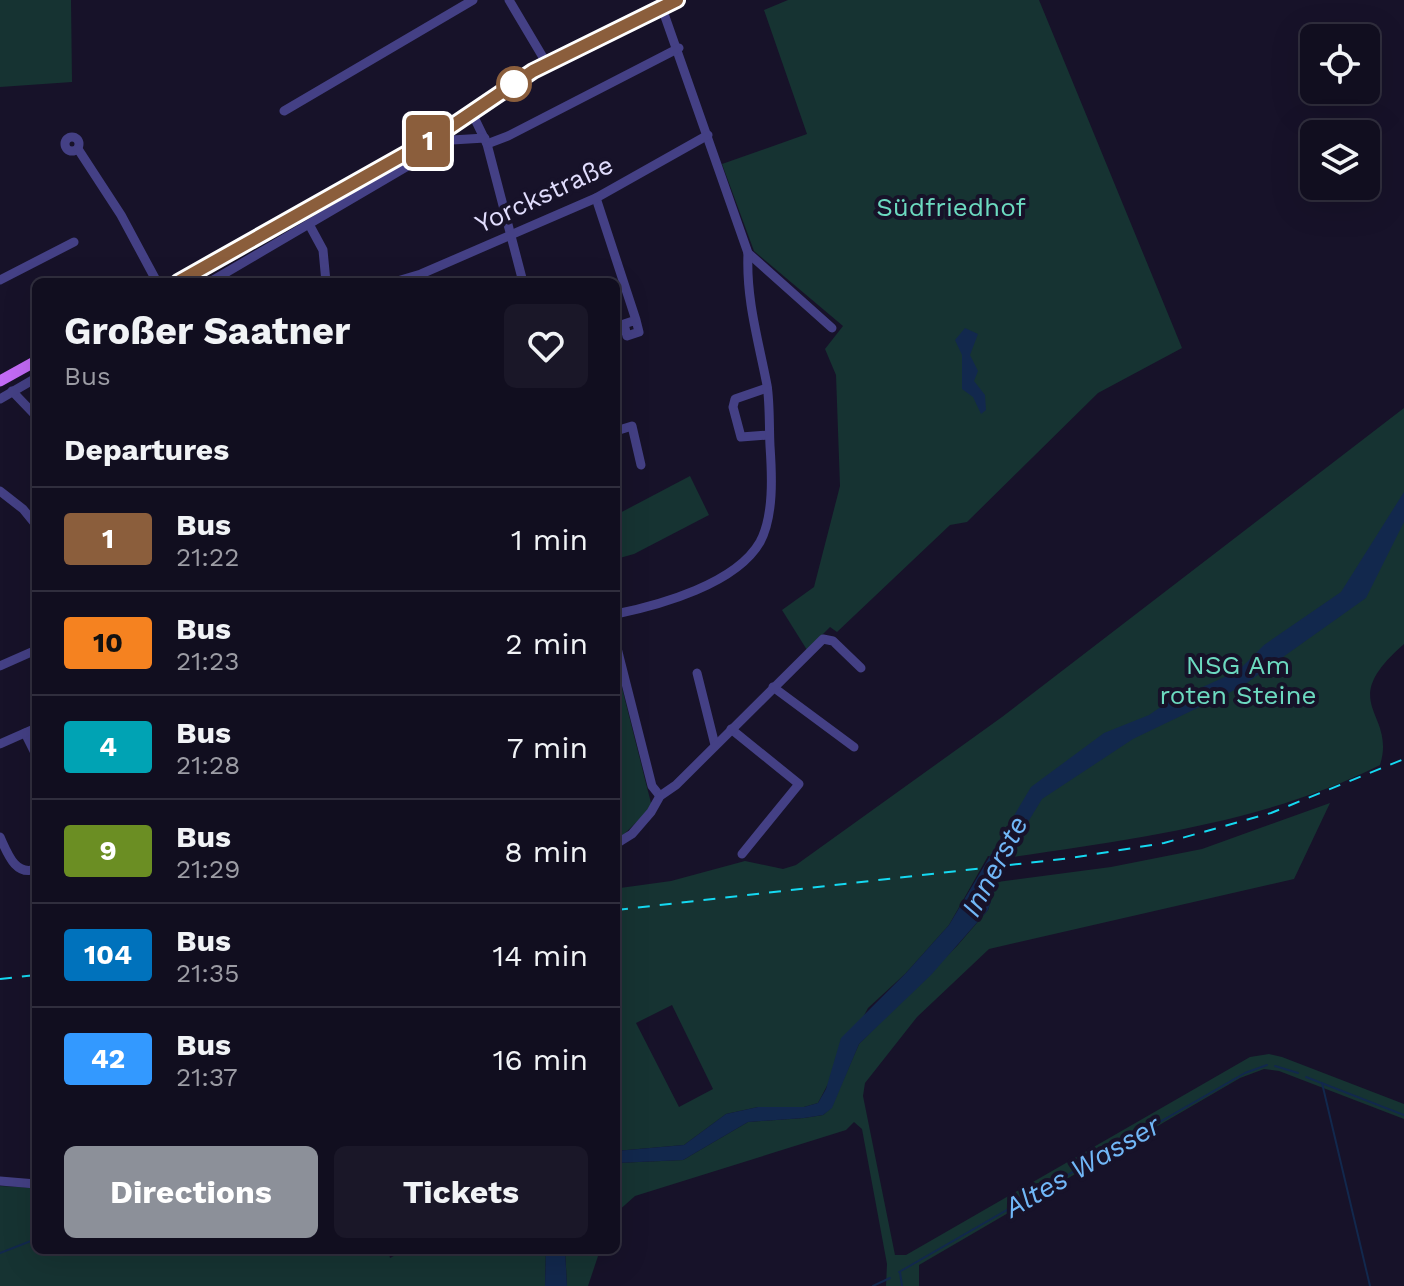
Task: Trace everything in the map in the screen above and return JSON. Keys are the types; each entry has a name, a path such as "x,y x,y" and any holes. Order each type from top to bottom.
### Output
{"main road":[{"path":"185,278 472,113 547,64 677,0"},
{"path":"0,381 32,363"}],"street":[{"path":"284,111 473,0"},
{"path":"509,0 547,64"},
{"path":"620,613 681,596 711,582 751,554 766,528 768,512 767,388 747,291 748,253 679,48 662,8"},
{"path":"217,278 452,140 486,141 508,136 679,48"},
{"path":"472,113 486,141 522,278"},
{"name":"Yorckstraße","path":"408,278 596,198 708,135"},
{"path":"78,149 118,211 155,278"},
{"path":"596,198 636,320"},
{"path":"310,226 323,250 326,278"},
{"path":"0,280 74,242"},
{"path":"748,253 832,328"},
{"path":"227,255 247,262"},
{"path":"0,399 32,380"},
{"path":"767,388 741,395 735,399 733,407 741,437 769,435"},
{"path":"12,391 32,412"},
{"path":"620,430 632,426 641,465"},
{"path":"0,491 32,520"},
{"path":"620,842 632,834 660,796 666,794 823,639 833,641 861,668"},
{"path":"0,666 32,652"},
{"path":"620,660 652,786 660,796"},
{"path":"697,673 715,745"},
{"path":"773,687 854,747"},
{"path":"731,729 799,784 742,854"},
{"path":"0,744 32,730"},
{"path":"25,733 32,747"},
{"path":"0,837 14,865 24,870 32,869"},
{"path":"0,1181 32,1184"}],"green space":[{"path":"0,0 71,0 72,82 0,87"},
{"name":"Südfriedhof","path":"788,0 1039,0 1182,348 1098,393 967,522 950,525 837,632 830,627 807,650 782,610 814,587 840,486 836,375 825,349 843,326 754,251 722,164 807,134 764,10"},
{"name":"NSG Am roten Steine","path":"1404,408 1404,644 1384,664 1373,681 1370,695 1381,732 1383,747 1380,765 1291,801 1197,826 1006,858 988,856 949,925 906,973 868,1008 818,1103 804,1107 758,1107 726,1114 684,1145 620,1151 620,888 671,881 745,861 783,869 796,865 1002,717","holes":["672,1005 713,1089 679,1107 636,1023"]},
{"path":"690,476 709,515 634,554 620,558 620,513"},
{"path":"620,680 652,807 620,838"},
{"path":"1330,803 1294,879 989,949 917,1017 865,1083 863,1096 895,1255 906,1255 1250,1057 1269,1054 1282,1057 1404,1104 1404,1119 1279,1071 1264,1069 1240,1078 919,1265 919,1286 886,1286 887,1264 862,1129 854,1122 846,1130 635,1196 620,1209 620,1163 683,1160 748,1122 823,1115 831,1108 859,1044 957,946 988,910 997,882 1111,867 1202,849"},
{"path":"0,1186 32,1188 32,1254 389,1254 390,1258 398,1254 546,1254 545,1286 0,1286"},
{"path":"565,1254 599,1254 588,1286 567,1286"}],"water":[{"path":"965,328 978,334 970,355 978,371 974,381 985,395 986,410 981,414 973,397 962,389 962,355 955,340"},
{"name":"Innerste","path":"1404,492 1404,522 1366,598 1241,687 1133,739 1042,799 1003,863 988,910 931,975 859,1044 832,1108 823,1115 748,1122 683,1160 620,1163 620,1151 684,1145 726,1114 758,1107 804,1107 818,1103 826,1089 841,1038 949,925 1031,787 1104,733 1149,715 1165,704 1238,671 1264,645 1341,592"},
{"path":"546,1254 565,1254 567,1286 545,1286"}],"waterway":[{"name":"Altes Wasser","path":"899,1272 1245,1073 1267,1065"},
{"name":"Altes Wasser","path":"1275,1066 1298,1073"},
{"name":"Altes Wasser","path":"1306,1077 1404,1115"},
{"path":"1322,1083 1370,1286"},
{"path":"0,1253 32,1241"},
{"path":"900,1272 902,1286"},
{"name":"Altes Wasser","path":"873,1286 890,1278"}],"railway":[{"path":"620,910 1071,858 1164,843 1271,813 1404,759"},
{"path":"0,979 32,975"}],"bus line":[{"name":"1","path":"185,278 437,136 533,71 677,0"}]}
